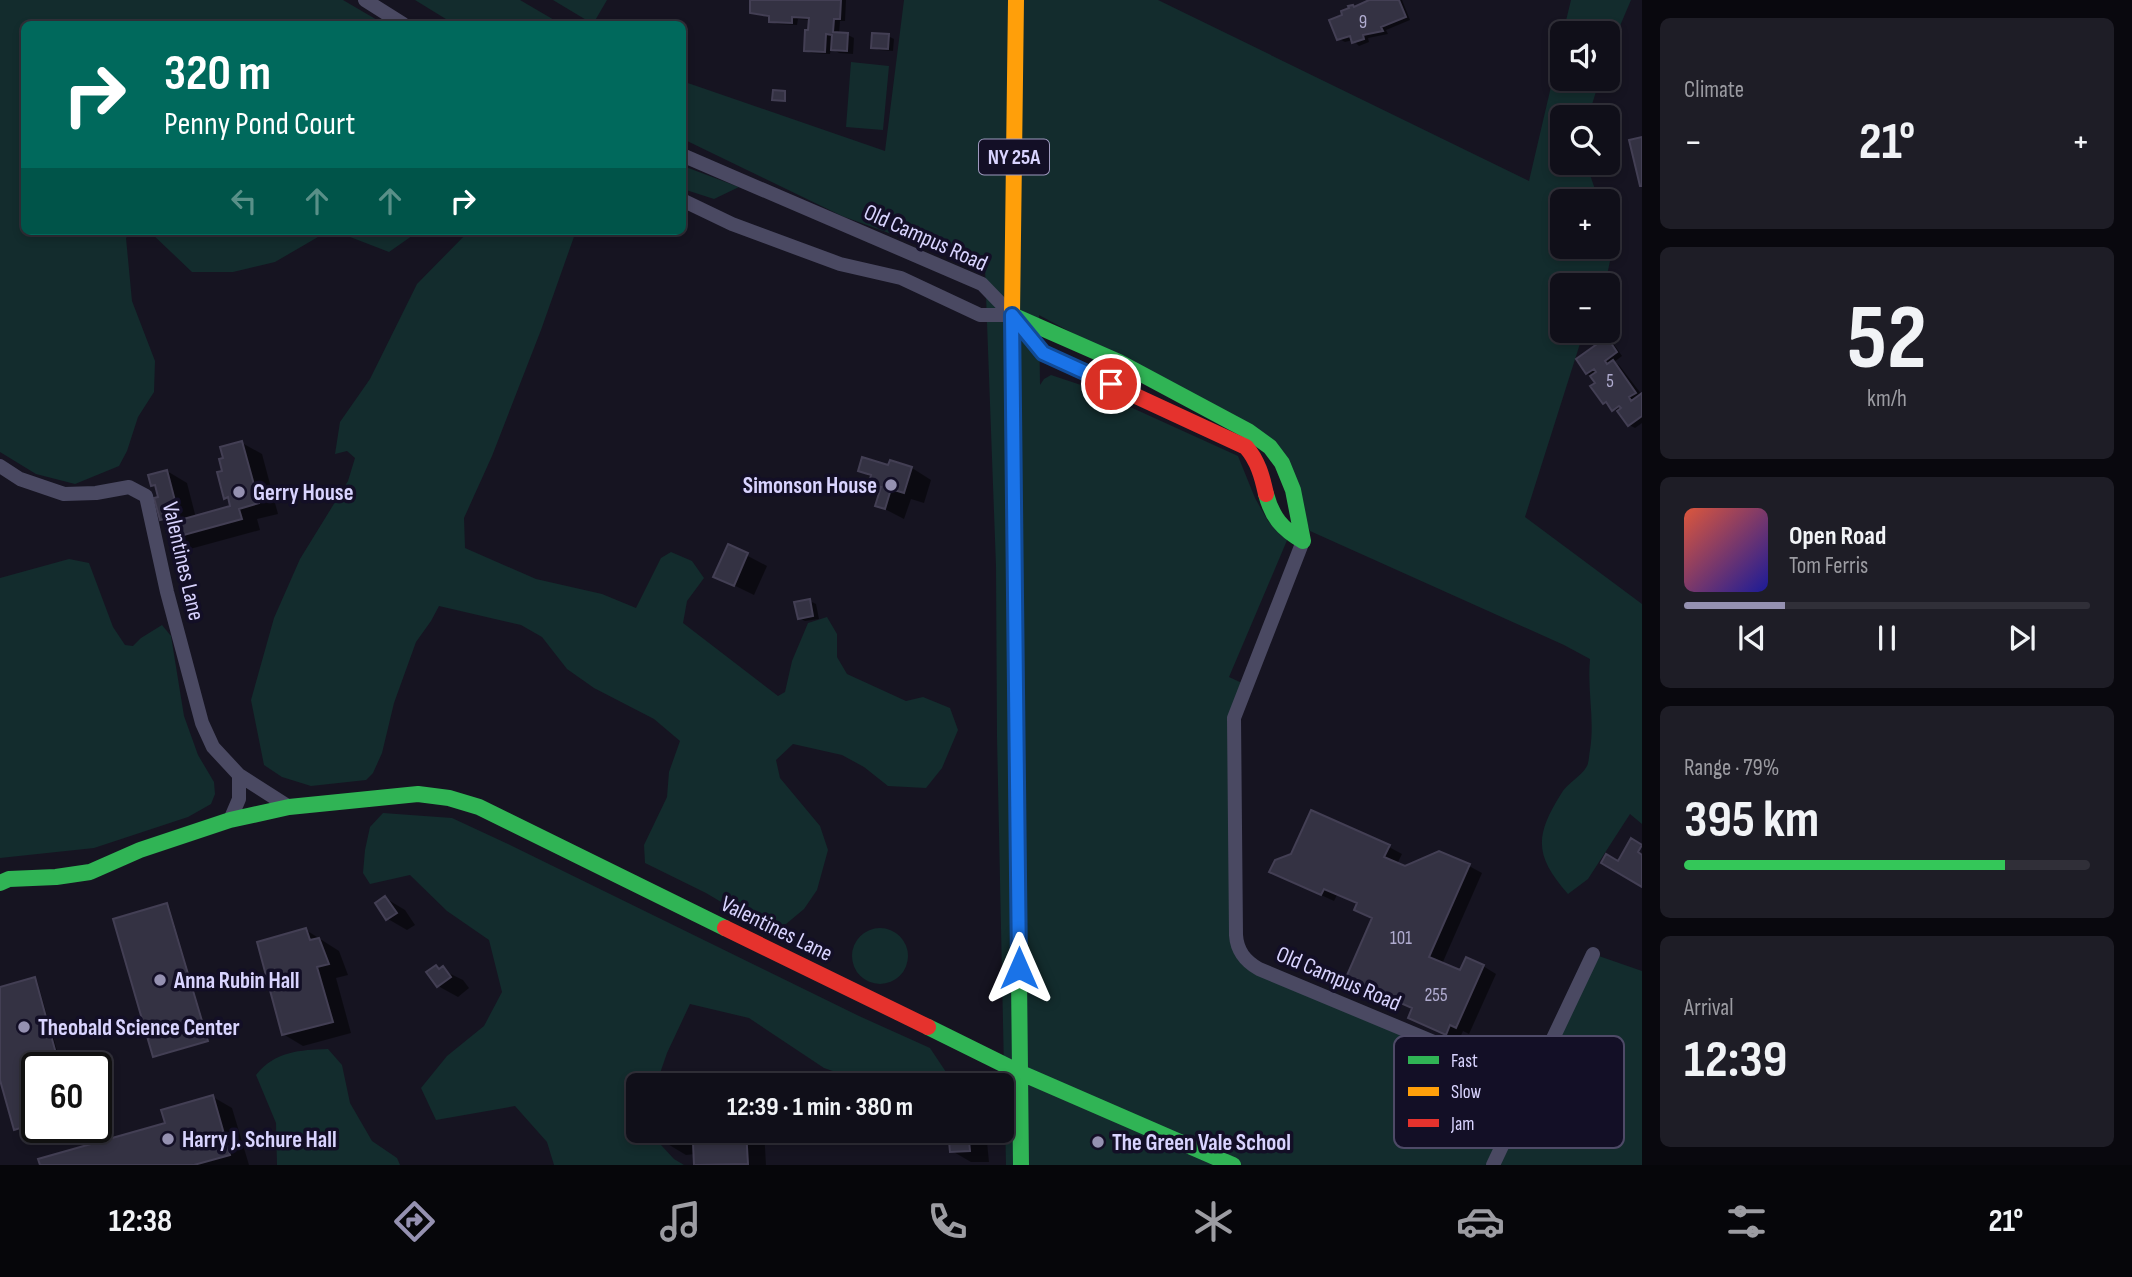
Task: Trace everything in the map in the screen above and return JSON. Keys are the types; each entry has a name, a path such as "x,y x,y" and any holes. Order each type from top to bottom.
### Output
{"street":[{"path":"365,0 397,21"},
{"name":"NY 25A","path":"1016,0 1012,315 1021,1165"},
{"name":"Old Campus Road","path":"686,157 982,284 1012,315"},
{"path":"686,202 732,224 840,264 901,278 980,316 1012,315 1119,362 1248,431 1270,447 1282,463 1293,490 1303,541"},
{"path":"1012,315 1043,353 1246,447 1252,452 1272,513 1279,526 1303,541"},
{"name":"Valentines Lane","path":"0,466 20,479 64,494 96,493 128,487 146,496 167,592 202,723 213,747 239,775 289,807"},
{"name":"Old Campus Road","path":"1303,541 1237,706 1232,728 1236,944 1241,954 1259,969 1419,1036"},
{"path":"230,820 239,799 239,775"},
{"name":"Valentines Lane","path":"0,883 9,879 90,872 140,850 230,820 289,807 439,794 467,802 1019,1072 1233,1165"},
{"path":"1554,1036 1593,954"},
{"path":"1493,1165 1501,1148"}],"green space":[{"path":"0,0 343,0 379,21 21,21 21,235 129,235 126,238 132,301 155,361 154,392 138,417 119,466 75,484 36,474 0,452"},
{"path":"415,0 520,0 556,21 449,21"},
{"path":"553,0 607,0 595,21 588,21"},
{"path":"904,0 1158,0 1529,181 1550,91 1596,91 1592,105 1550,105 1550,175 1590,175 1595,189 1550,189 1550,259 1610,259 1607,273 1550,273 1550,343 1580,343 1525,517 1642,604 1642,824 1630,814 1588,879 1568,894 1557,881 1544,857 1543,835 1546,822 1561,794 1588,763 1592,727 1590,659 1310,531 1276,443 1039,315 1040,385 1051,375 1084,386 1238,456 1255,498 1268,521 1288,538 1229,677 1242,683 1229,717 1235,944 1251,966 1414,1036 1394,1036 1394,1148 1498,1148 1490,1165 1006,1165 1006,1143 1014,1143 1014,1073 1004,1073 996,566 985,268 842,216 686,140 686,82 885,151"},
{"path":"1571,0 1631,0 1620,26 1620,21 1566,21"},
{"path":"851,62 889,66 883,130 846,127"},
{"path":"686,167 739,187 714,199 686,190"},
{"path":"153,235 345,235 318,237 275,262 233,272 192,272"},
{"path":"345,235 413,235 389,252"},
{"path":"465,235 575,235 492,456 464,518 465,548 536,579 602,594 636,608 661,558 671,552 692,561 704,578 687,601 683,623 778,696 785,692 792,661 808,623 827,617 837,634 837,657 847,674 906,701 923,697 950,708 958,730 942,768 926,788 888,786 864,767 842,755 793,744 776,760 780,778 820,826 828,850 817,890 804,909 786,924 774,927 748,918 706,893 645,863 644,845 667,797 669,772 680,741 654,719 594,688 567,669 542,637 521,625 439,606 416,642 394,703 382,753 373,773 366,780 311,786 282,777 264,765 251,700 274,618 300,559 348,481 355,458 347,451 335,454 340,422 370,379 417,284"},
{"path":"69,559 89,563 113,627 125,645 133,646 162,625 171,636 184,716 198,755 214,782 215,794 211,804 188,817 94,848 0,858 0,578"},
{"path":"383,813 452,818 930,1048 947,1073 838,1073 824,1068 749,1018 690,1004 660,1073 626,1073 626,1143 659,1143 674,1159 684,1165 554,1165 547,1142 515,1106 436,1120 421,1088 447,1056 484,1026 502,992 489,940 447,911 410,875 370,884 363,873 370,827"},
{"path":"880,928 891,930 900,936 906,945 906,967 900,976 891,982 880,984 869,982 860,976 854,967 852,956 854,945 860,936 869,930"},
{"path":"1593,954 1642,971 1642,1165 1494,1165 1502,1148 1624,1148 1624,1036 1555,1036"},
{"path":"328,1049 342,1065 350,1103 372,1141 397,1158 400,1165 277,1165 276,1123 256,1075 280,1056 298,1051"}],"building":[{"path":"750,0 841,0 840,19 834,19 833,32 848,33 847,51 831,50 832,35 826,34 825,52 804,51 805,30 808,30 809,18 792,17 792,23 769,22 769,16 750,13"},
{"path":"1369,0 1399,0 1406,17 1381,27 1383,31 1363,35 1364,39 1352,43 1350,36 1337,40 1329,20 1342,15 1341,11 1349,8 1348,6 1354,7"},
{"path":"872,33 889,34 888,49 871,48"},
{"path":"773,90 785,91 785,101 772,100"},
{"path":"1642,137 1642,186 1640,186 1629,140"},
{"path":"1599,343 1611,343 1617,352 1605,361 1607,364 1613,360 1636,393 1629,397 1631,401 1642,393 1642,416 1628,426 1617,411 1621,408 1619,406 1612,411 1606,402 1603,404 1590,386 1595,383 1590,376 1596,372 1594,369 1586,374 1576,359"},
{"name":"Gerry House","path":"242,441 259,503 239,509 242,519 169,539 164,519 160,520 154,498 158,497 155,485 151,486 148,475 167,470 180,520 230,506 228,497 224,499 217,472 222,471 220,447"},
{"name":"Simonson House","path":"862,457 888,465 890,460 912,467 904,493 891,489 885,509 875,506 881,487 869,483 871,475 858,471"},
{"path":"728,544 748,553 734,586 713,577"},
{"path":"810,599 813,616 798,619 794,602"},
{"path":"1311,810 1390,845 1384,857 1405,866 1439,851 1470,864 1429,957 1460,970 1466,957 1484,965 1456,1028 1450,1025 1446,1035 1408,1018 1412,1008 1367,988 1352,993 1341,989 1372,918 1354,910 1357,903 1324,889 1321,895 1269,872 1275,860 1291,854"},
{"path":"1631,838 1642,845 1638,852 1642,855 1642,887 1601,863 1606,854 1618,861"},
{"path":"385,896 397,913 386,920 375,903"},
{"name":"Anna Rubin Hall","path":"167,903 208,1041 153,1057 113,919"},
{"path":"306,928 310,940 319,938 329,964 317,967 333,1022 282,1035 257,942"},
{"path":"436,965 439,969 443,966 451,977 437,987 426,972"},
{"name":"Theobald Science Center","path":"35,977 56,1052 21,1052 21,1128 14,1130 0,1080 0,987"},
{"name":"Harry J. Schure Hall","path":"213,1095 230,1155 194,1165 40,1165 38,1159 94,1143 112,1143 112,1138 165,1123 161,1110"},
{"path":"693,1143 747,1143 748,1164 694,1165"},
{"path":"949,1143 969,1143 970,1151 950,1152"}],"traffic: fast":[{"path":"1012,315 1119,362 1248,431 1270,447 1282,463 1293,490 1303,541 1279,522 1266,494"},
{"path":"1013,414 1021,1165"},
{"path":"0,883 9,879 90,872 140,850 230,820 289,807 418,794 449,798 479,807 725,928"},
{"path":"928,1027 1019,1072 1233,1165"}],"traffic: slow":[{"path":"1013,414 1016,0"}],"traffic: jam":[{"path":"1012,315 1043,353 1246,447 1259,469 1266,494"},
{"path":"725,928 928,1027"}],"place":[{"name":"Simonson House","path":"891,485"},
{"name":"Gerry House","path":"239,492"},
{"name":"Anna Rubin Hall","path":"160,980"},
{"name":"Theobald Science Center","path":"24,1027"},
{"name":"Harry J. Schure Hall","path":"168,1139"},
{"name":"The Green Vale School","path":"1098,1142"}],"route":[{"path":"1019,968 1012,315 1043,353 1111,384"}]}
